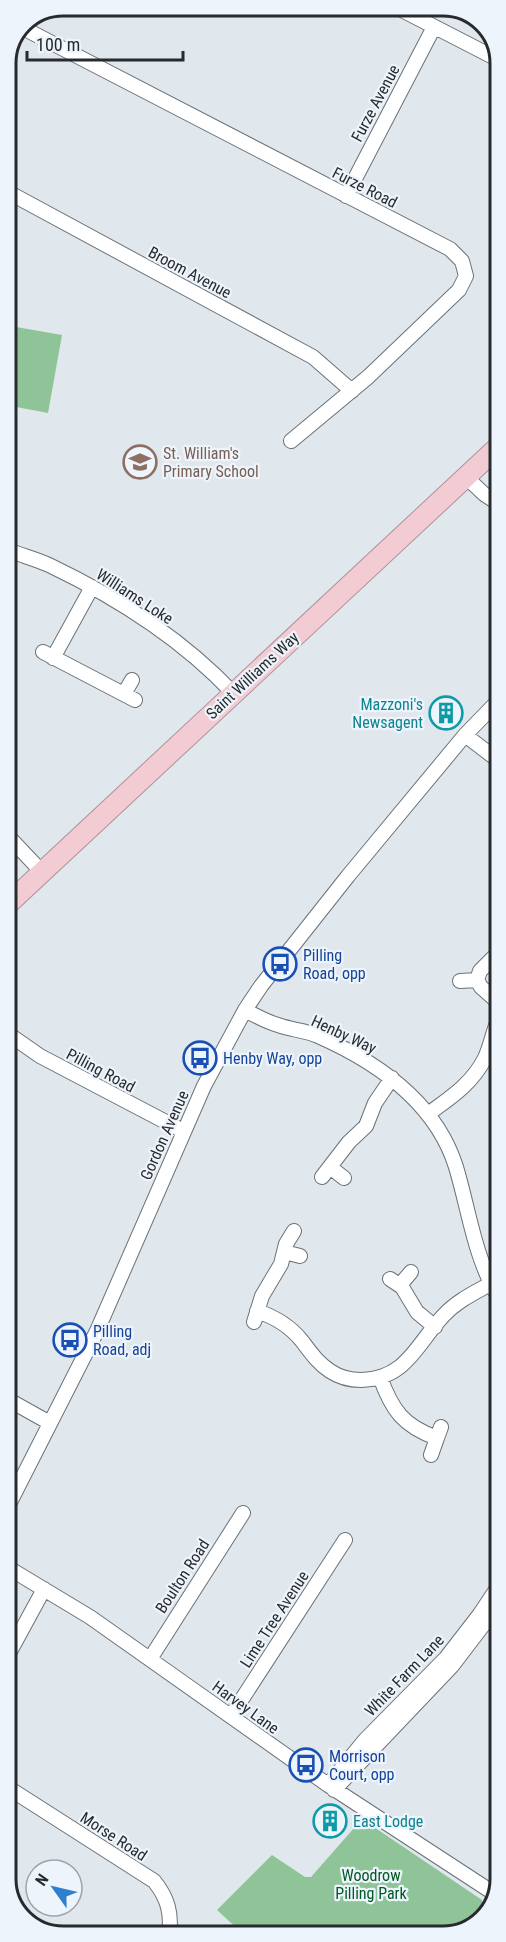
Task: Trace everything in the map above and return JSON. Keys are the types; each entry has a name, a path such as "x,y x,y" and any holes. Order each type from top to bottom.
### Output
{"highway":[{"name":"Saint Williams Way","path":"16,897 489,455"}],"street":[{"path":"415,17 489,55"},
{"name":"Furze Avenue","path":"346,196 434,27"},
{"name":"Furze Road","path":"29,31 450,249 462,261 466,276 459,291 352,391 291,441"},
{"name":"Broom Avenue","path":"16,196 313,357 352,391"},
{"path":"466,477 489,497"},
{"name":"Williams Loke","path":"16,553 47,564 92,587 161,631 212,671 233,693"},
{"path":"92,587 48,655 129,697 132,680"},
{"name":"Gordon Avenue","path":"16,1490 97,1331 183,1131 204,1086 245,1010 261,986 348,876 465,735 489,710"},
{"path":"465,735 489,753"},
{"path":"16,846 42,872"},
{"path":"489,962 480,971 477,980 489,994"},
{"path":"460,981 477,980"},
{"name":"Henby Way","path":"245,1010 276,1025 318,1036 392,1078 428,1114 447,1143 479,1255 489,1281"},
{"name":"Pilling Road","path":"16,1039 40,1056 183,1131"},
{"path":"428,1114 462,1089 476,1074 489,1048"},
{"path":"344,1178 326,1172 349,1142 366,1126 375,1103 392,1078"},
{"path":"294,1231 286,1244 281,1264 262,1296 255,1317 276,1318 290,1328 320,1364 333,1373 356,1380 392,1373 403,1365 454,1306 489,1285"},
{"path":"284,1252 300,1256"},
{"path":"411,1272 395,1282 408,1295 417,1312 435,1327"},
{"path":"380,1377 399,1416 416,1430 439,1433 431,1455"},
{"path":"16,1404 50,1423"},
{"name":"Boulton Road","path":"150,1659 243,1513"},
{"name":"Lime Tree Avenue","path":"231,1716 345,1540"},
{"name":"Harvey Lane","path":"16,1572 150,1659 331,1788 488,1889"},
{"path":"16,1640 44,1589"},
{"name":"White Farm Lane","path":"331,1788 365,1740 446,1658 489,1600"},
{"path":"331,1788 452,1666 489,1618"},
{"name":"Morse Road","path":"16,1793 154,1881 163,1892 169,1907 169,1925"}],"green space":[{"path":"16,327 62,335 48,413 16,407"},
{"name":"Woodrow Pilling Park","path":"362,1819 482,1900 482,1904 466,1919 442,1926 234,1925 217,1910 272,1855 305,1877 311,1877"}],"place":[{"name":"St. William's Primary School","path":"140,462"},
{"name":"Mazzoni's Newsagent","path":"446,713"},
{"name":"Pilling Road, opp","path":"280,964"},
{"name":"Henby Way, opp","path":"200,1058"},
{"name":"Pilling Road, adj","path":"70,1340"},
{"name":"Morrison Court, opp","path":"306,1765"},
{"name":"East Lodge","path":"330,1821"}]}
